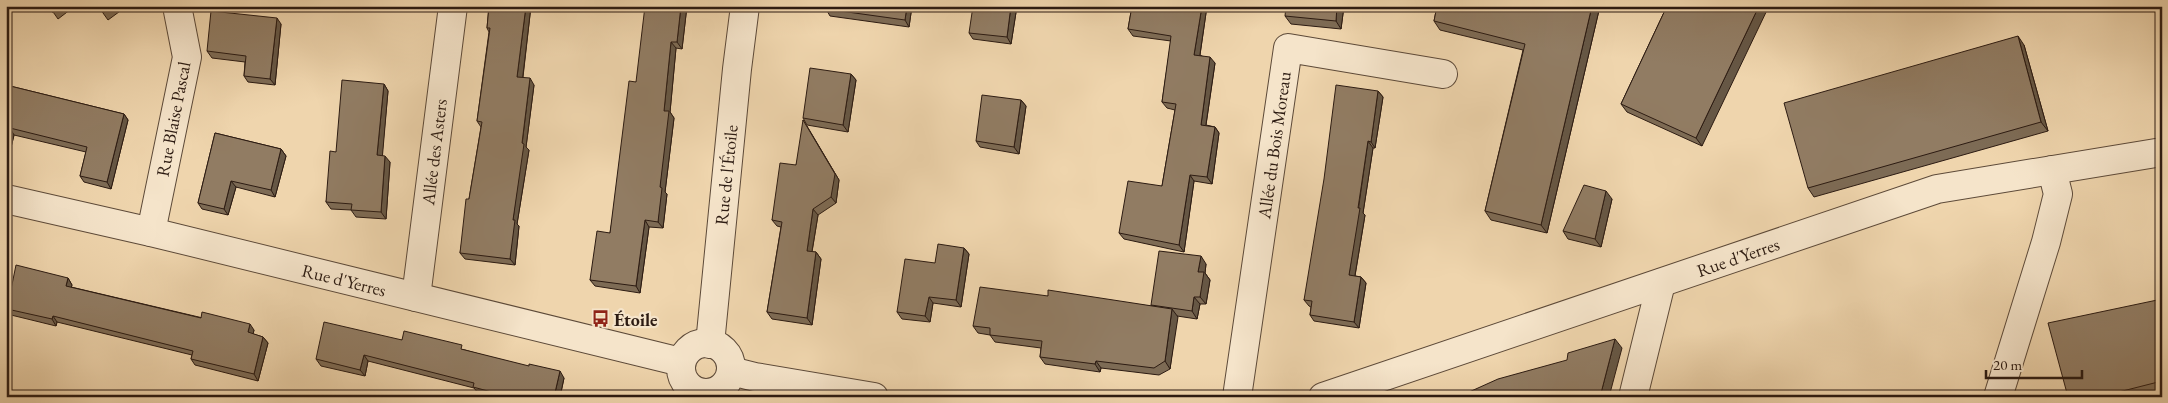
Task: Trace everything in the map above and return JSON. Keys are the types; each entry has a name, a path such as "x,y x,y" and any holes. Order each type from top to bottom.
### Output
{"street":[{"name":"Rue Blaise Pascal","path":"151,232 187,57 177,6"},
{"name":"Allée des Asters","path":"416,298 452,6"},
{"name":"Rue de l'Étoile","path":"710,344 745,6"},
{"name":"Allée du Bois Moreau","path":"1237,397 1288,48 1443,74"},
{"name":"Rue d'Yerres","path":"1323,397 1937,189 2162,152"},
{"path":"1998,397 2046,242 2058,194 2052,170"},
{"name":"Rue d'Yerres","path":"6,199 151,232 681,362"},
{"path":"1633,397 1661,282"},
{"path":"710,344 717,345 726,352 731,362 731,371 726,384 717,391 701,394 686,384 681,374 681,362 686,352 695,345 710,344"},
{"path":"731,371 755,377 874,397"}],"building":[{"path":"49,6 62,6 53,13"},
{"path":"98,6 113,6 103,13"},
{"path":"489,6 526,6 517,77 530,78 510,259 460,253 466,199 469,199 482,122 477,121 490,28 487,28"},
{"path":"645,6 681,6 677,42 671,42 664,111 669,111 658,222 645,220 636,286 590,280 597,231 610,233 629,81 636,82"},
{"path":"826,6 907,6 905,20 826,9"},
{"path":"973,6 1011,6 1007,37 969,33"},
{"path":"1132,6 1202,6 1194,55 1210,57 1201,125 1215,127 1207,177 1190,175 1179,245 1119,233 1128,181 1162,186 1176,104 1162,102 1171,36 1128,29"},
{"path":"1286,6 1337,6 1336,21 1285,16"},
{"path":"1437,6 1592,6 1541,225 1485,211 1525,44 1434,21"},
{"path":"1667,6 1759,6 1696,138 1621,104"},
{"path":"211,11 277,18 270,79 244,76 246,56 207,51"},
{"path":"2018,36 2041,122 1808,188 1784,103"},
{"path":"810,68 851,74 843,125 803,118"},
{"path":"342,80 384,84 377,155 385,156 381,212 351,210 352,204 326,202 330,151 336,152"},
{"path":"6,85 124,114 107,182 80,176 87,147 10,128 6,142"},
{"path":"1336,85 1378,91 1371,142 1368,141 1349,275 1361,277 1354,322 1310,315 1312,301 1304,300 1324,179"},
{"path":"982,95 1021,100 1014,147 976,141"},
{"path":"803,120 835,174 831,197 813,209 807,251 816,252 807,318 767,312 782,222 772,220 780,163 796,165"},
{"path":"215,133 281,149 271,190 231,181 224,209 198,203"},
{"path":"1584,185 1606,191 1595,239 1563,231"},
{"path":"938,244 964,248 956,300 929,297 925,316 897,312 905,259 935,263"},
{"path":"1159,251 1201,256 1198,272 1204,272 1200,297 1194,297 1192,311 1151,305"},
{"path":"16,265 68,278 66,286 201,318 202,312 250,324 248,332 263,337 254,374 191,359 193,351 53,316 52,319 7,309"},
{"path":"980,287 1048,296 1048,290 1172,309 1165,361 1154,368 1096,361 1095,364 1040,357 1042,341 990,335 990,328 973,326"},
{"path":"2162,299 2162,381 2099,397 2068,397 2048,323"},
{"path":"324,322 402,340 404,331 462,345 461,349 529,366 529,364 560,371 554,397 510,397 473,387 474,383 364,355 360,370 316,359"},
{"path":"1615,339 1600,397 1458,397 1498,379 1567,360 1568,353"}],"place":[{"name":"Étoile","path":"600,319"}]}
